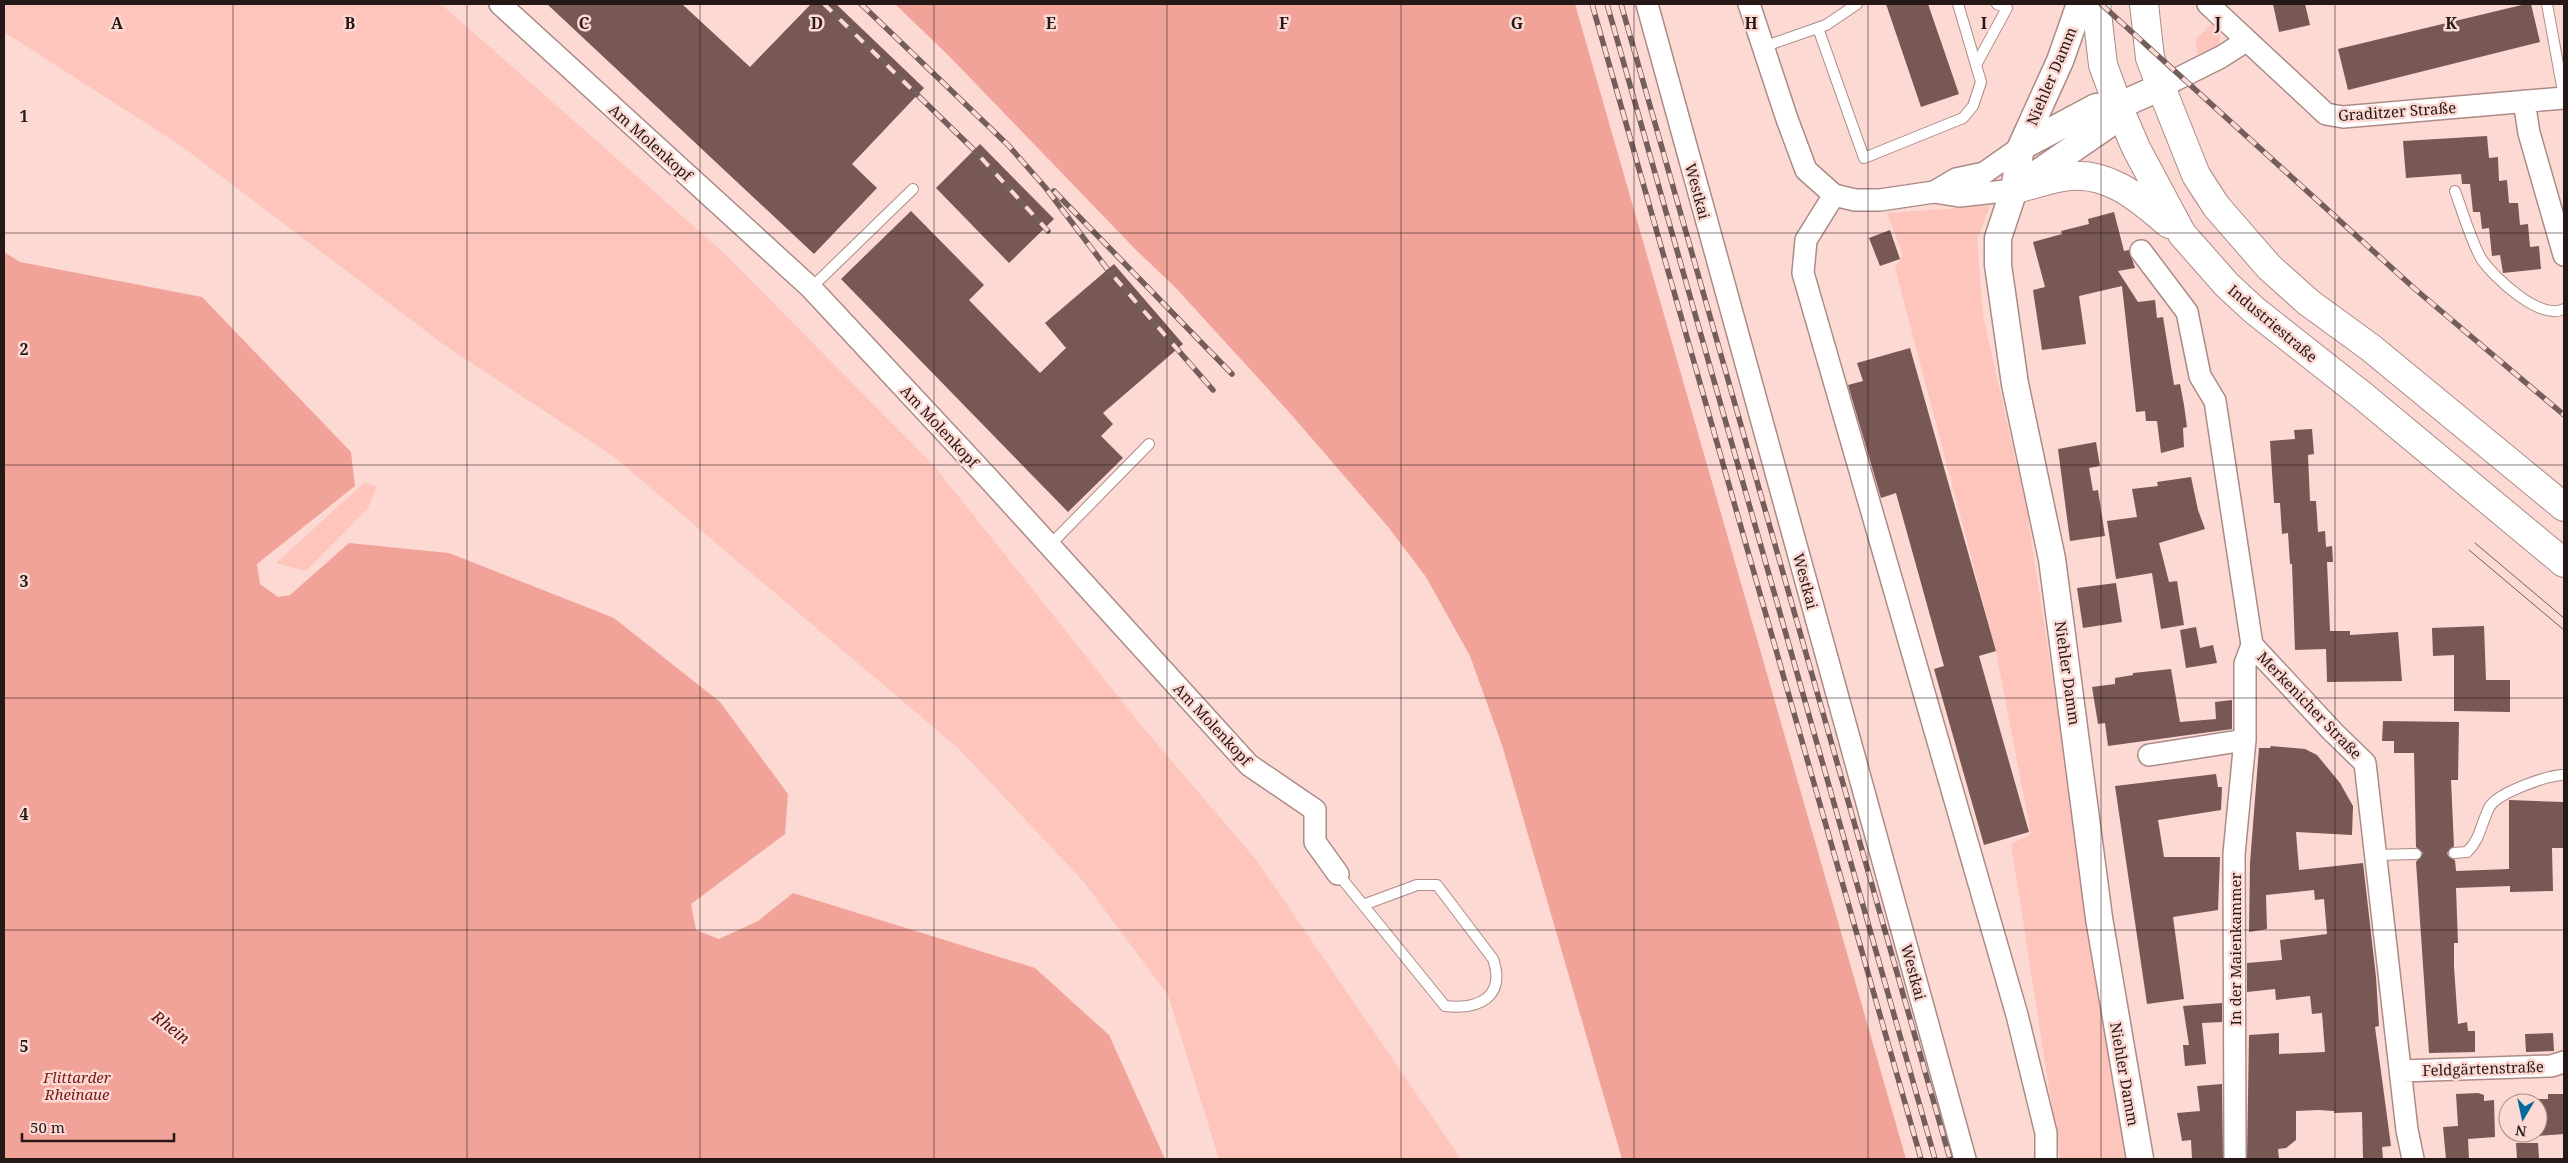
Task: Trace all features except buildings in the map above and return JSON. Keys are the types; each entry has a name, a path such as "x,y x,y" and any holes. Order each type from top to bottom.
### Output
{"main road":[{"name":"Industriestraße","path":"2096,4 2103,65 2118,106 2140,156 2182,234 2221,279 2254,310 2370,402 2564,563"},
{"path":"2144,4 2150,58 2196,175 2222,214 2269,267 2308,302 2371,348 2564,507"},
{"path":"2014,190 2064,176 2100,179 2118,185 2132,193 2182,234"}],"street":[{"name":"Westkai","path":"1647,4 1965,1159"},
{"path":"1750,4 1786,119 1806,170 1834,196 1855,200 1880,200 1934,192 1959,196 2014,190 2071,148 2106,126 2118,106"},
{"name":"Niehler Damm","path":"2080,4 2060,61 2021,147 2014,190 1998,238 1998,265 2006,329 2052,559 2099,918 2140,1159"},
{"name":"Graditzer Straße","path":"2208,4 2326,114 2343,117 2564,98"},
{"name":"Am Molenkopf","path":"508,6 811,288 1050,545 1249,765 1315,810 1315,842 1338,874"},
{"path":"2161,87 2221,57 2246,41"},
{"name":"Niehler Damm","path":"2021,147 2096,107 2118,106 2161,87"},
{"path":"2524,101 2529,133 2561,232 2564,255"},
{"path":"1934,192 1956,179 1984,173 2021,147"},
{"path":"1834,196 1806,240 1804,273 2017,1014 2046,1134 2046,1159"},
{"name":"Merkenicher Straße","path":"2141,251 2187,312 2200,376 2216,401 2252,644 2333,732 2365,763 2407,1130 2413,1159"},
{"name":"In der Maienkammer","path":"2235,1159 2234,854 2245,740 2245,664 2252,644"},
{"path":"2149,755 2245,740"},
{"name":"Feldgärtenstraße","path":"2401,1071 2551,1066 2564,1062"}],"lane":[{"path":"1764,47 1818,28 1857,4"},
{"path":"1818,28 1864,158 1963,118 1973,106 1981,82 1958,4"},
{"path":"1976,65 2007,8 1997,4"},
{"path":"2547,4 2564,98"},
{"path":"811,288 913,189"},
{"path":"2455,191 2481,258 2499,279 2523,298 2543,310 2559,312 2564,309"},
{"path":"1050,545 1149,444"},
{"path":"2454,852 2467,852 2476,844 2489,806 2501,796 2554,775 2564,775"},
{"path":"2376,855 2416,854"},
{"path":"1338,874 1363,905 1445,1006 1464,1008 1484,1001 1495,987 1498,973 1493,959 1437,885 1417,885 1363,905"}],"shaded area":[{"path":"4,4 441,4 723,252 935,467 1136,719 1257,861 1461,1159 1219,1159 1168,995 1083,881 958,748 613,456 444,345 180,145 4,32"},
{"path":"2214,22 2220,35 2220,41 2215,49 2199,61 2195,40"},
{"path":"1990,206 1977,239 1983,316 2027,511 2114,1085 2129,1159 2060,1159 2011,844 2031,834 1995,647 1895,268 1903,255 1887,213"},
{"path":"364,483 377,486 368,508 306,571 276,563"}],"water":[{"path":"895,4 1575,4 1906,1159 1622,1159 1502,745 1470,656 1426,577 1389,528 1289,412 1174,286 1137,251 947,54"},
{"name":"Rhein","path":"4,252 20,262 202,297 351,452 355,486 257,564 260,584 278,597 290,595 349,543 449,553 614,618 720,702 788,794 785,834 691,904 696,930 719,939 758,921 793,893 1035,968 1109,1035 1165,1159 4,1159"}],"tram line":[{"path":"2475,543 2564,618"},
{"path":"2469,550 2564,630"}],"railway":[{"path":"824,4 973,149 1048,231"},
{"path":"861,4 1008,145 1045,187 1108,270 1213,390"},
{"path":"1592,4 1921,1159"},
{"path":"1607,4 1935,1159"},
{"path":"1621,4 1950,1159"},
{"path":"2101,4 2415,289 2564,415"},
{"path":"1054,191 1232,374"}],"park label":[{"name":"Flittarder Rheinaue","path":"77,1086"}]}
